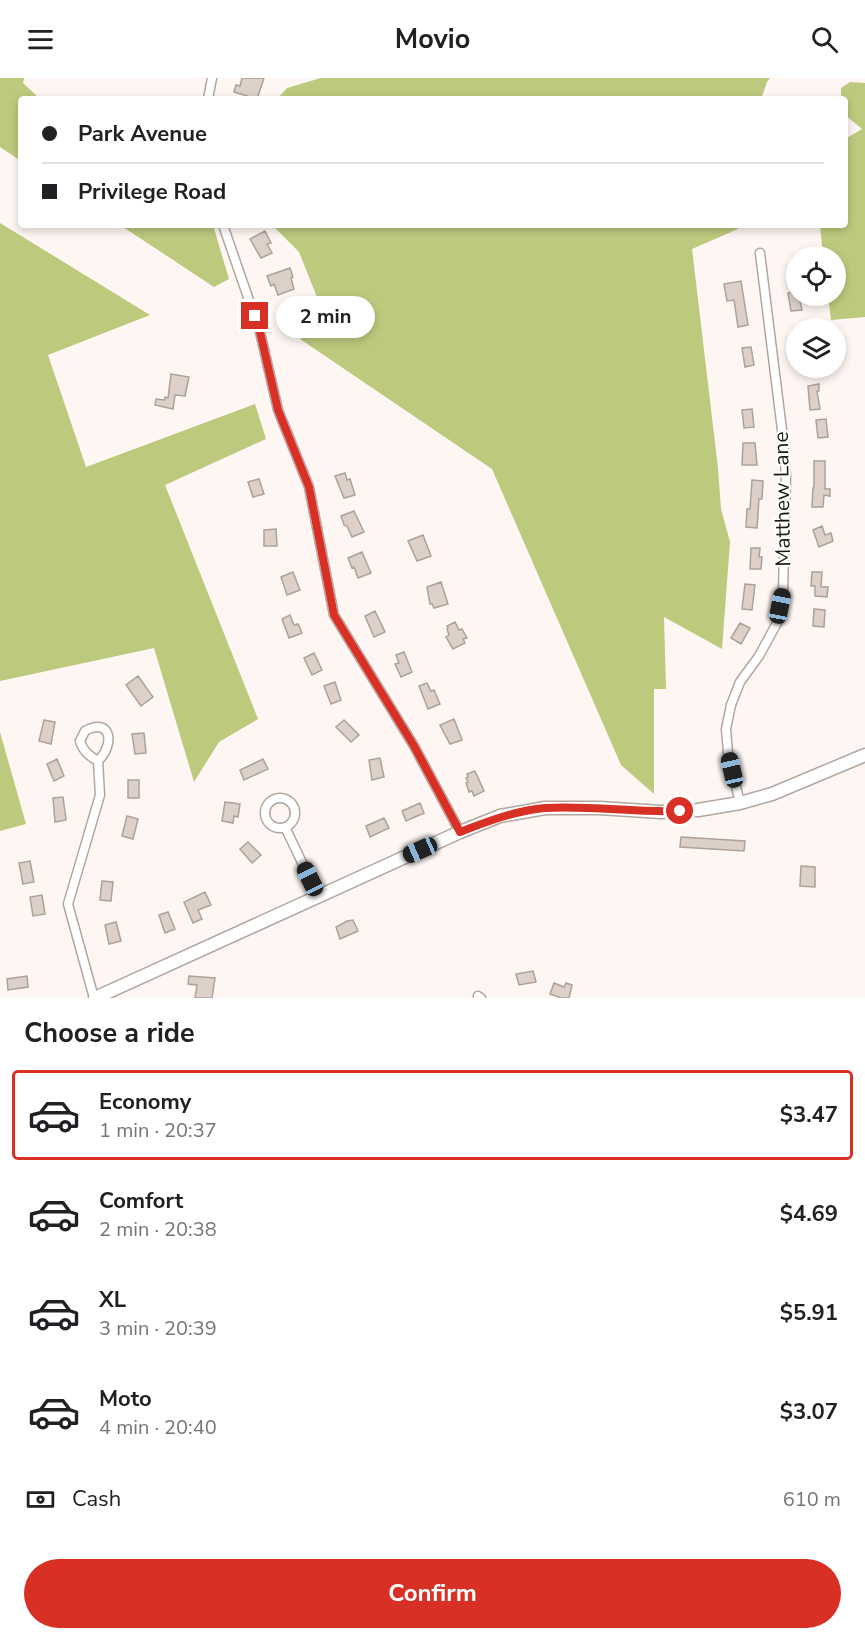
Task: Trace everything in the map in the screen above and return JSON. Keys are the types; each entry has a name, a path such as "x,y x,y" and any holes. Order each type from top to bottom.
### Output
{"main road":[{"path":"95,998 460,832 500,816 545,808 599,808 661,812 698,810 740,803 772,794 865,755"}],"street":[{"path":"209,96 212,78"},
{"path":"224,228 260,332 278,410 309,487 334,615 414,746 460,832"},
{"name":"Matthew Lane","path":"740,803 728,753 726,729 731,705 740,682 759,656 778,621 783,591 786,476 760,253"},
{"path":"95,998 68,904 100,795 98,761"},
{"path":"285,827 318,896"}],"green space":[{"path":"0,78 24,78 23,83 37,96 18,96 18,159 0,147"},
{"path":"321,78 770,78 762,96 280,96 287,88"},
{"path":"850,82 865,83 865,317 846,319 831,318 829,306 846,306 846,246 822,246 820,228 848,228 848,137 862,129 848,117 848,96 841,96 841,88"},
{"path":"0,223 150,315 48,355 86,467 255,404 266,439 165,485 258,719 219,742 194,782 154,648 0,681"},
{"path":"125,228 214,228 229,279 214,287"},
{"path":"275,228 738,228 692,249 721,509 730,542 722,649 664,617 666,689 654,689 654,794 621,765 492,469 300,339 327,322 299,252"},
{"path":"0,732 26,824 0,831"}],"building":[{"path":"242,78 264,78 258,96 234,92 236,85 240,86"},
{"path":"265,231 271,243 267,244 272,253 261,258 250,239"},
{"path":"290,268 294,289 278,295 274,284 271,286 267,276"},
{"path":"741,281 748,325 738,327 734,300 727,301 724,284"},
{"path":"309,297 318,319 306,323 299,301"},
{"path":"790,306 801,306 802,310 791,311"},
{"path":"751,347 754,365 745,367 742,348"},
{"path":"171,374 189,377 185,396 175,395 173,409 155,405 156,399 168,398"},
{"path":"819,384 819,391 817,391 820,409 810,410 808,386"},
{"path":"752,409 754,427 744,428 742,410"},
{"path":"826,419 828,437 818,438 816,420"},
{"path":"743,443 755,443 757,465 742,465"},
{"path":"814,461 825,461 825,489 830,489 830,496 824,495 823,507 812,507"},
{"path":"345,473 347,480 350,479 355,495 344,498 335,476"},
{"path":"259,479 264,494 253,497 248,482"},
{"path":"752,480 763,481 757,528 746,527"},
{"path":"354,511 364,532 352,537 341,516"},
{"path":"822,526 825,535 831,533 833,541 819,547 813,530"},
{"path":"276,529 277,546 264,546 264,530"},
{"path":"423,535 431,556 417,561 408,541"},
{"path":"751,548 760,548 761,569 750,569"},
{"path":"362,552 371,573 358,578 348,558"},
{"path":"293,572 300,590 287,595 281,577"},
{"path":"812,572 822,572 821,587 828,587 827,597 815,596 815,586 811,586"},
{"path":"441,582 448,604 434,608 430,604 427,587"},
{"path":"745,584 755,585 752,610 742,609"},
{"path":"814,609 825,610 824,627 813,626"},
{"path":"375,611 385,632 374,637 365,616"},
{"path":"290,615 294,625 298,624 302,633 289,638 282,619"},
{"path":"455,622 467,638 463,639 465,643 453,649 446,637 449,635 447,626"},
{"path":"740,623 750,628 741,644 731,638"},
{"path":"404,652 412,672 401,677 395,664 399,663 396,655"},
{"path":"314,653 322,670 312,675 304,658"},
{"path":"138,676 153,697 141,706 126,685"},
{"path":"335,682 341,700 331,704 324,686"},
{"path":"427,683 431,691 434,690 440,704 428,709 419,686"},
{"path":"454,719 462,740 450,744 440,725"},
{"path":"44,720 55,722 51,744 39,741"},
{"path":"344,720 359,735 351,742 336,727"},
{"path":"144,733 146,753 135,754 132,734"},
{"path":"380,758 384,777 372,780 369,760"},
{"path":"57,759 64,776 54,781 47,764"},
{"path":"263,759 268,769 244,780 240,770"},
{"path":"475,771 484,791 474,796 472,791 469,792 466,778 467,774"},
{"path":"128,780 139,780 139,798 128,798"},
{"path":"63,797 66,820 55,822 53,798"},
{"path":"225,802 240,804 238,817 234,816 233,823 222,821"},
{"path":"420,803 424,813 406,821 402,811"},
{"path":"127,816 138,819 133,839 122,836"},
{"path":"384,818 389,828 370,837 366,826"},
{"path":"681,837 745,841 744,851 680,847"},
{"path":"248,842 261,855 252,863 240,849"},
{"path":"30,861 34,882 23,884 19,863"},
{"path":"801,866 815,867 815,887 800,886"},
{"path":"102,881 113,882 111,901 100,900"},
{"path":"205,892 211,905 198,910 202,919 193,923 184,902"},
{"path":"42,895 45,914 33,916 30,897"},
{"path":"168,912 175,929 165,933 159,915"},
{"path":"353,920 358,931 340,939 336,927"},
{"path":"116,922 121,941 109,944 105,925"},
{"path":"533,971 536,982 519,985 516,974"},
{"path":"27,976 28,987 8,990 7,979"},
{"path":"189,976 215,978 212,998 195,998 197,985 188,984"},
{"path":"554,983 564,987 566,983 572,985 569,998 550,994"}],"route":[{"path":"255,316 278,410 309,487 334,615 414,746 460,832 500,816 545,808 680,811"}]}
